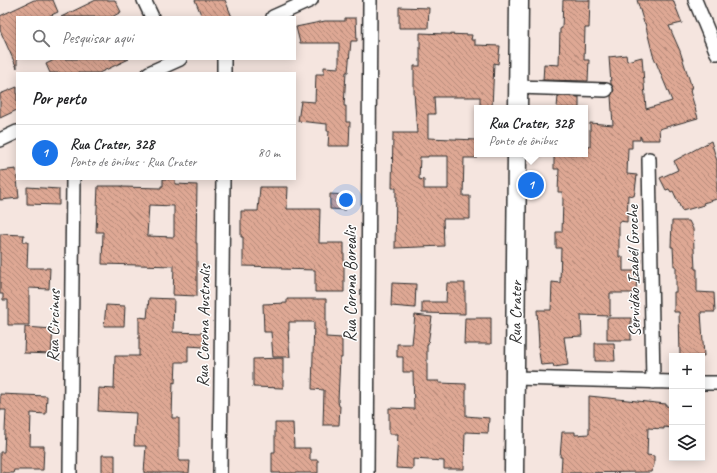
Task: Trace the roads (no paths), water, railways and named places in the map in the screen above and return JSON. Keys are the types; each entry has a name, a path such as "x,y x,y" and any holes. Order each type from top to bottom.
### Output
{"street":[{"path":"144,0 152,16"},
{"path":"275,16 311,0"},
{"name":"Rua Corona Borealis","path":"367,473 370,0"},
{"path":"518,105 519,0"},
{"path":"695,0 717,53"},
{"path":"150,72 175,60"},
{"path":"224,60 224,72"},
{"path":"518,87 606,90"},
{"path":"0,140 16,132"},
{"name":"Rua Crater","path":"514,473 517,157"},
{"name":"Servidão Izabél Groche","path":"649,159 653,382"},
{"name":"Rua Circinus","path":"70,473 73,180"},
{"name":"Rua Corona Australis","path":"220,473 223,180"},
{"path":"515,378 669,382"},
{"path":"705,383 717,383"}],"place":[{"name":"Rua Crater, 328","path":"531,185"}]}
